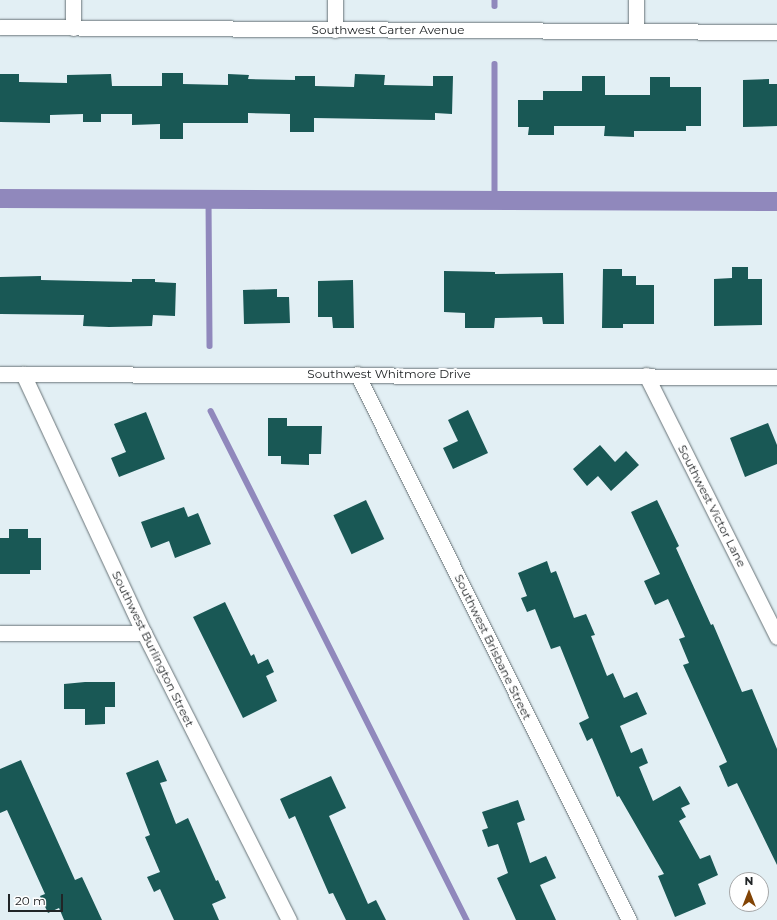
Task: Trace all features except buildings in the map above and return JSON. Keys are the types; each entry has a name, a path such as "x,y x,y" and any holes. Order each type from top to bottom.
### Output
{"street":[{"path":"73,0 73,28"},
{"path":"335,0 335,30"},
{"path":"636,0 636,31"},
{"name":"Southwest Carter Avenue","path":"0,27 777,32"},
{"name":"Southwest Whitmore Drive","path":"0,374 646,375 777,377"},
{"name":"Southwest Burlington Street","path":"23,374 144,633 289,920"},
{"name":"Southwest Brisbane Street","path":"356,374 629,920"},
{"name":"Southwest Victor Lane","path":"646,375 777,637"},
{"path":"0,633 144,633"}],"waterway":[{"path":"495,0 495,6"},
{"path":"495,64 495,200"},
{"path":"0,198 777,201"},
{"path":"209,199 210,346"},
{"path":"211,411 467,920"}]}
